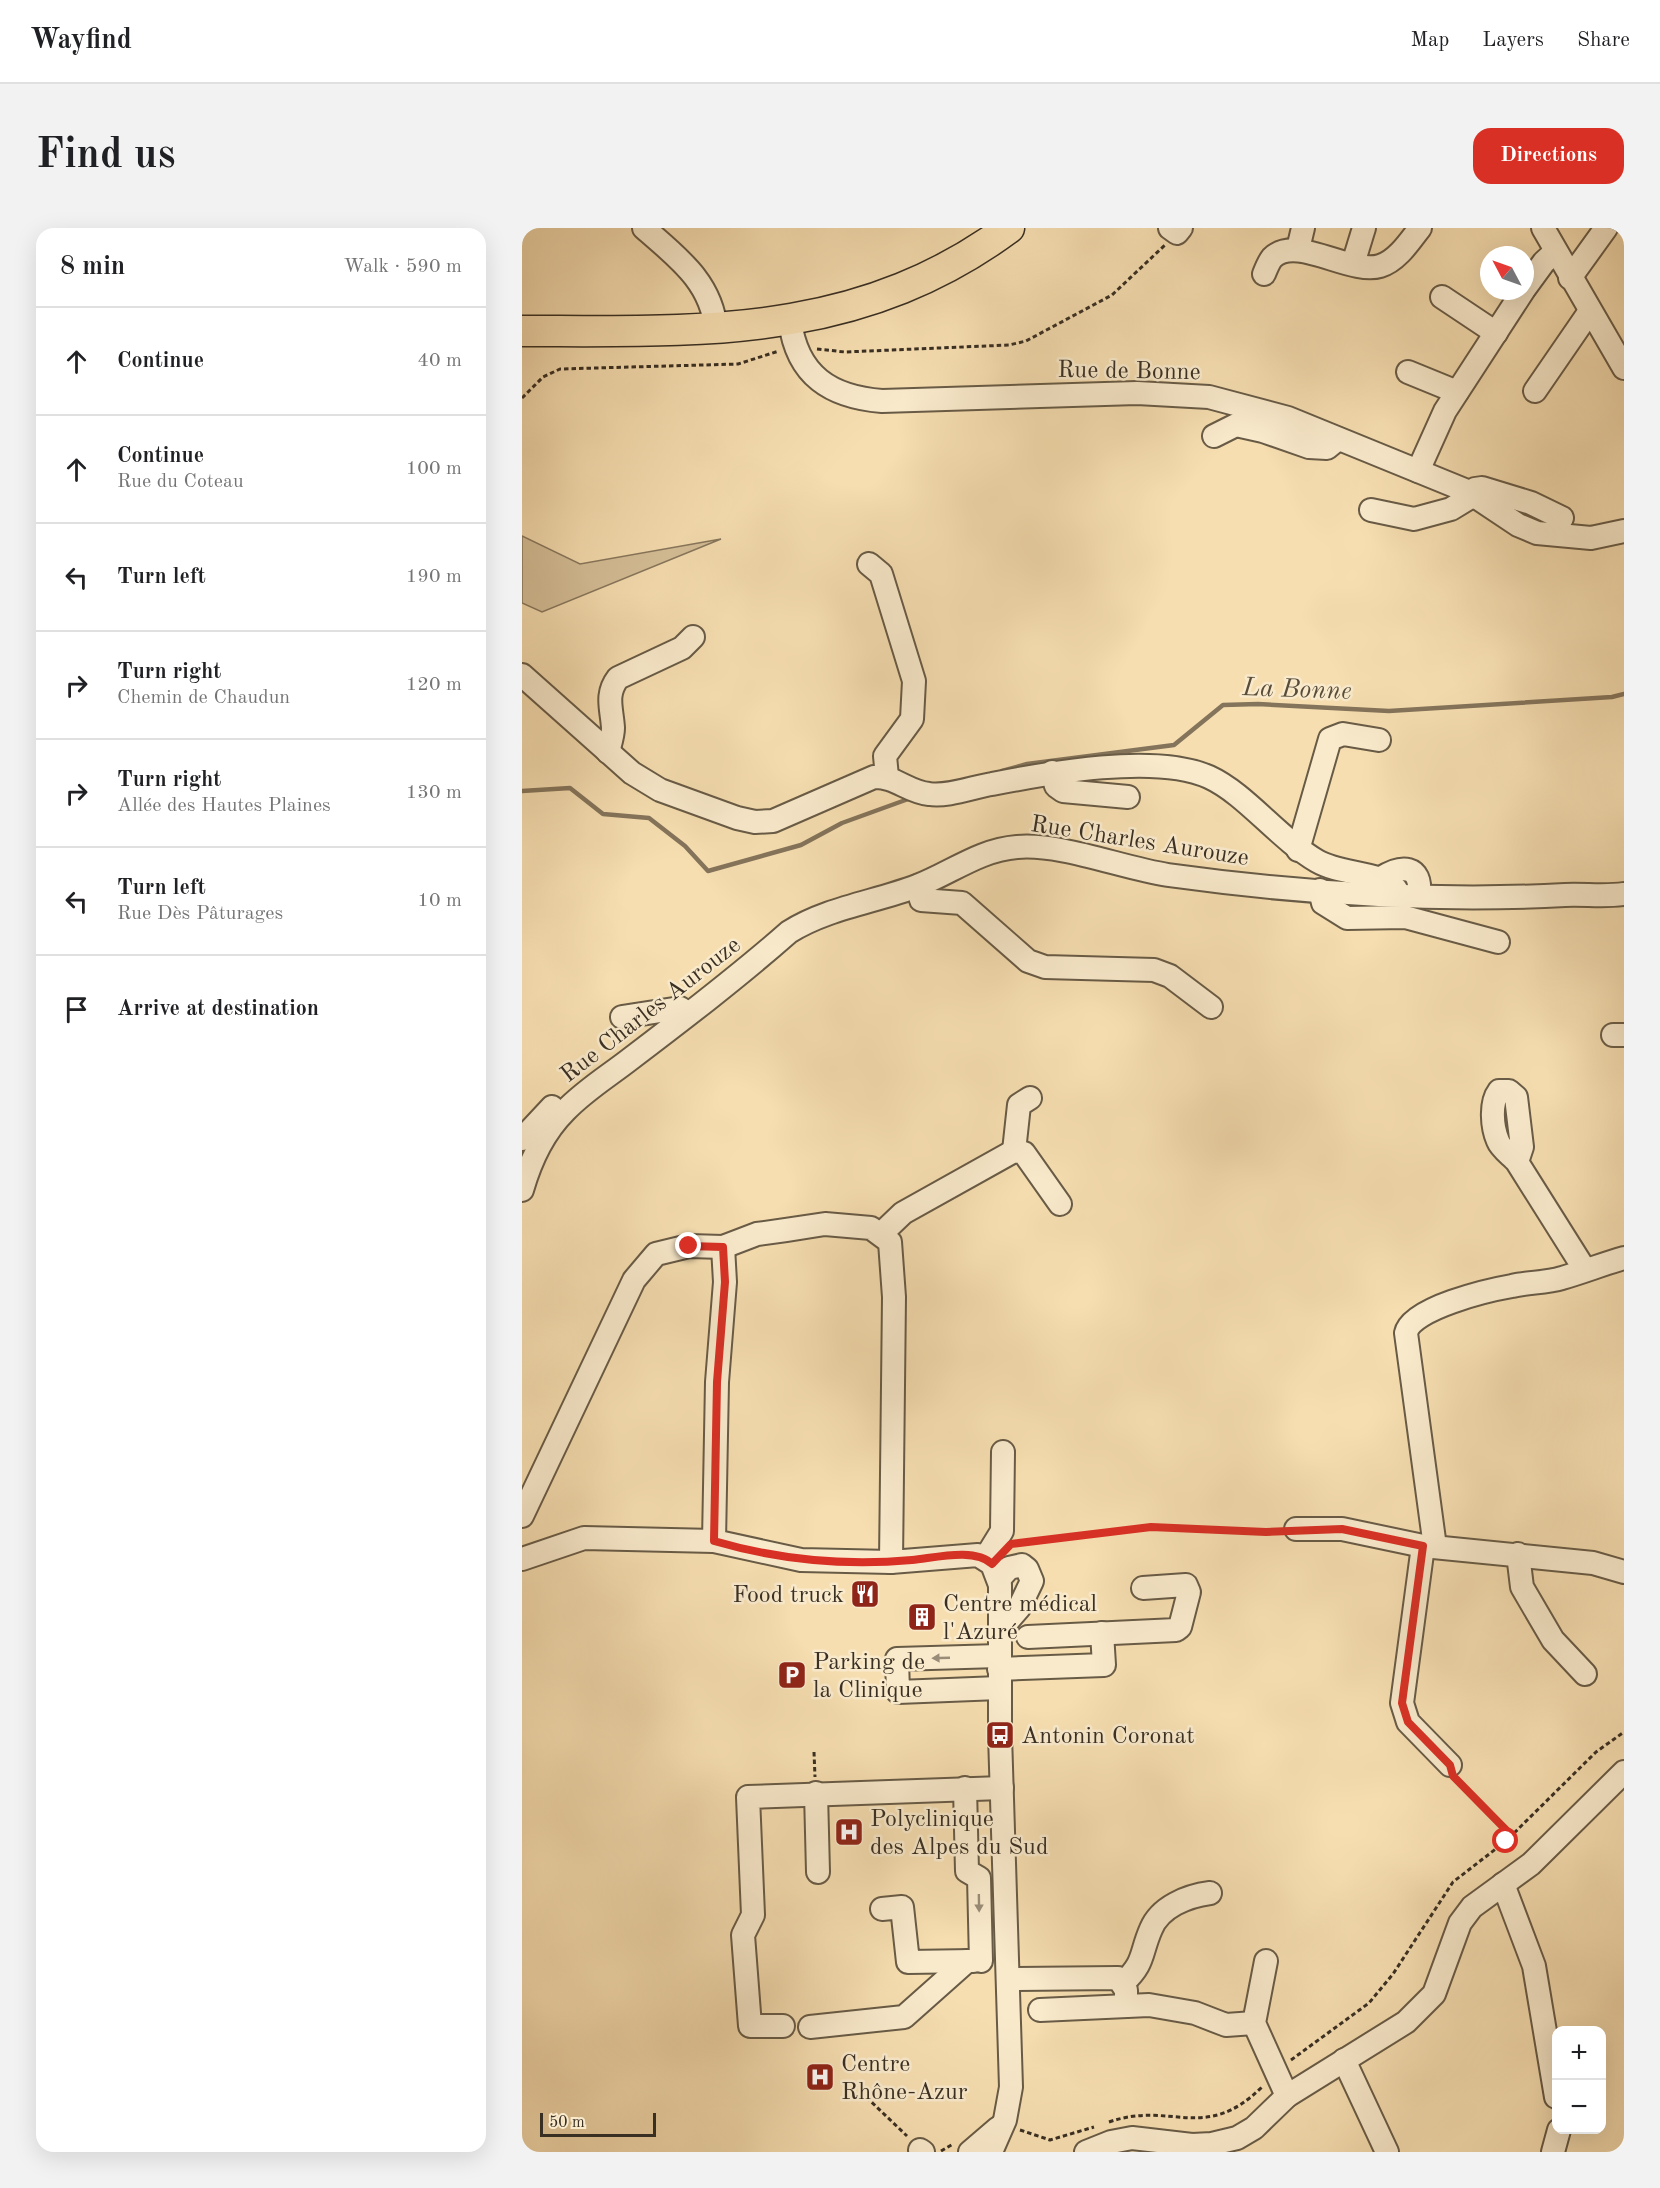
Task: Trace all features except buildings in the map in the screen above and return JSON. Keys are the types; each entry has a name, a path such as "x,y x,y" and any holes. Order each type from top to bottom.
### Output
{"main road":[{"path":"522,331 651,333 800,328 929,275 974,251 1009,228"}],"street":[{"path":"644,228 696,276 724,329"},
{"path":"1353,264 1364,228"},
{"path":"1264,274 1271,258 1300,239 1368,269 1383,266 1402,250 1420,228"},
{"path":"1544,228 1555,252 1624,368"},
{"path":"1570,278 1606,228"},
{"path":"1534,276 1555,252"},
{"path":"1442,297 1496,333"},
{"path":"1418,471 1445,411 1517,300"},
{"path":"1535,391 1590,311"},
{"name":"Rue de Bonne","path":"800,328 802,358 818,380 830,390 861,399 882,401 1137,393 1189,395 1253,408 1338,439 1471,493 1518,525 1537,533 1591,538 1624,531"},
{"path":"1408,372 1457,392"},
{"path":"1214,436 1236,425 1263,430 1309,447 1327,448 1338,439"},
{"path":"1371,510 1414,519 1451,508 1482,488 1531,503 1562,519"},
{"path":"869,564 881,574 914,681 912,719 885,756 887,777"},
{"path":"608,752 613,730 609,697 618,678 682,648 693,637"},
{"path":"522,675 632,773 660,790 755,822 773,821 873,777 887,777 930,795 1052,772 1162,767 1188,770 1208,777 1231,790 1298,850 1341,872 1381,878 1409,894"},
{"path":"1298,850 1330,739 1343,734 1379,740"},
{"path":"1052,772 1056,786 1063,791 1128,797"},
{"name":"Rue Charles Aurouze","path":"522,1190 546,1134 564,1112 687,1013 807,921 918,886 966,860 1018,847 1047,849 1167,874 1287,889 1492,898 1624,894"},
{"path":"918,886 921,900 962,903 1028,961 1045,967 1154,970 1170,976 1211,1007"},
{"path":"1320,890 1323,903 1347,918 1405,917 1498,942"},
{"path":"622,1017 680,1008 687,1013"},
{"path":"522,1139 563,1095 604,1067 615,1070"},
{"path":"1014,1151 1019,1105 1030,1098"},
{"path":"881,1234 903,1213 1014,1151 1023,1153 1060,1204"},
{"path":"1517,1162 1585,1270"},
{"path":"522,1516 634,1280 656,1254 689,1246 723,1247 757,1234 825,1224 872,1228 890,1242 894,1297 891,1562"},
{"path":"714,1541 717,1382 725,1282 723,1247"},
{"path":"1450,1765 1408,1722 1402,1703 1429,1547 1406,1333 1408,1326 1412,1321 1447,1303 1511,1286 1561,1279 1624,1258"},
{"path":"991,2152 1005,2120 1011,2087 999,1631 992,1567 1002,1531 1003,1452"},
{"path":"1296,1529 1342,1529 1429,1547 1593,1563 1624,1572"},
{"path":"522,1559 584,1538 714,1541 801,1560 891,1562 978,1555 992,1567 1009,1568 1022,1565 1027,1569 1032,1581 1019,1608 999,1631"},
{"path":"1518,1554 1522,1587 1553,1640 1585,1674"},
{"path":"1028,1637 1176,1630 1180,1627 1189,1592 1186,1585 1143,1588"},
{"path":"999,1671 1104,1665 1102,1633"},
{"path":"1086,2152 1111,2142 1132,2138 1192,2145 1229,2141 1254,2128 1287,2096 1378,2041 1421,2009 1434,1994 1460,1923 1472,1907 1544,1852 1621,1780"},
{"path":"810,2027 904,2017 974,1961 979,1878 967,1871 965,1788"},
{"path":"783,2026 750,2026 743,1935 753,1915 748,1797 1002,1788"},
{"path":"816,1793 818,1872"},
{"path":"1503,1884 1534,1966 1554,2080"},
{"path":"1123,1983 1142,1961 1152,1926 1179,1901 1193,1895 1210,1893"},
{"path":"882,1909 902,1907 908,1962 974,1961 1008,1970 1118,1978 1123,1983 1126,2006"},
{"path":"1266,1961 1254,2023 1287,2096"},
{"path":"1040,2010 1149,2005 1195,2013 1227,2025 1254,2023"},
{"path":"1344,2060 1387,2152"},
{"path":"970,2152 1005,2120"},
{"path":"1553,2152 1558,2134"}],"path":[{"path":"522,398 543,377 560,369 738,364 800,328 845,352 1009,345 1026,341 1112,295 1176,230"},
{"path":"992,1567 1011,1544 1151,1527 1266,1532 1296,1529"},
{"path":"1005,2120 1029,2135 1050,2140 1128,2115 1205,2119 1223,2115 1244,2105 1308,2045 1369,2003 1393,1974 1454,1882 1511,1835 1596,1752 1624,1732"},
{"path":"814,1752 816,1793"},
{"path":"1450,1765 1453,1776 1511,1835"},
{"path":"861,2092 922,2151"}],"shaded area":[{"path":"522,536 580,564 721,539 542,612 522,603"}],"waterway":[{"name":"La Bonne","path":"1002,771 1027,764 1174,745 1223,705 1258,704 1389,711 1612,697 1624,694"},
{"path":"522,791 570,788 603,814 649,818 685,846 708,871 801,845 842,823 911,798"}],"place":[{"name":"Food truck","path":"865,1594"},
{"name":"Centre médical l'Azuré","path":"922,1617"},
{"name":"Parking de la Clinique","path":"792,1675"},
{"name":"Antonin Coronat","path":"1000,1735"},
{"name":"Polyclinique des Alpes du Sud","path":"849,1832"},
{"name":"Centre Rhône-Azur","path":"820,2077"}],"route":[{"path":"689,1246 723,1247 725,1282 717,1382 717,1488 714,1541 741,1549 801,1560 891,1562 978,1555 986,1557 992,1564 1011,1544 1151,1527 1266,1532 1318,1528 1342,1529 1423,1546 1402,1703 1408,1722 1450,1765 1453,1776 1511,1835 1506,1841"}]}
